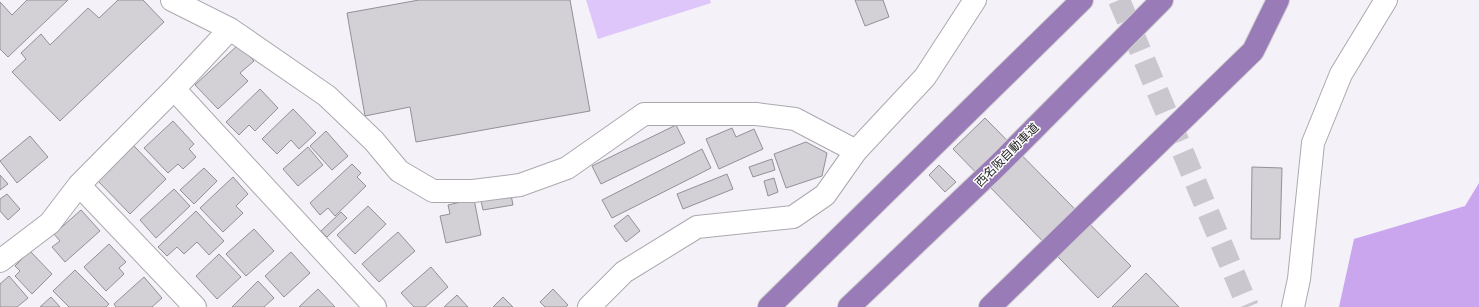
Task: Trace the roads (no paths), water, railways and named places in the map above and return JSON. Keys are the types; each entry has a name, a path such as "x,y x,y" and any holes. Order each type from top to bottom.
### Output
{"highway":[{"path":"769,307 1082,0"},
{"name":"西名阪自動車道","path":"849,307 998,165 1162,0"},
{"path":"990,307 1253,51 1278,0"}],"street":[{"path":"172,0 230,29 327,96 374,141 399,171 432,191 473,191 520,185 567,168 644,114 756,114 795,119 856,151"},
{"path":"589,307 624,272 697,227 793,217 824,195 856,151 925,77 976,0"},
{"path":"1294,307 1313,143 1341,74 1386,0"},
{"path":"0,261 50,223 79,186 174,89 230,29"},
{"path":"174,89 375,307"},
{"path":"79,186 195,307"}],"tunnel":[{"path":"1119,0 1248,307"}]}
